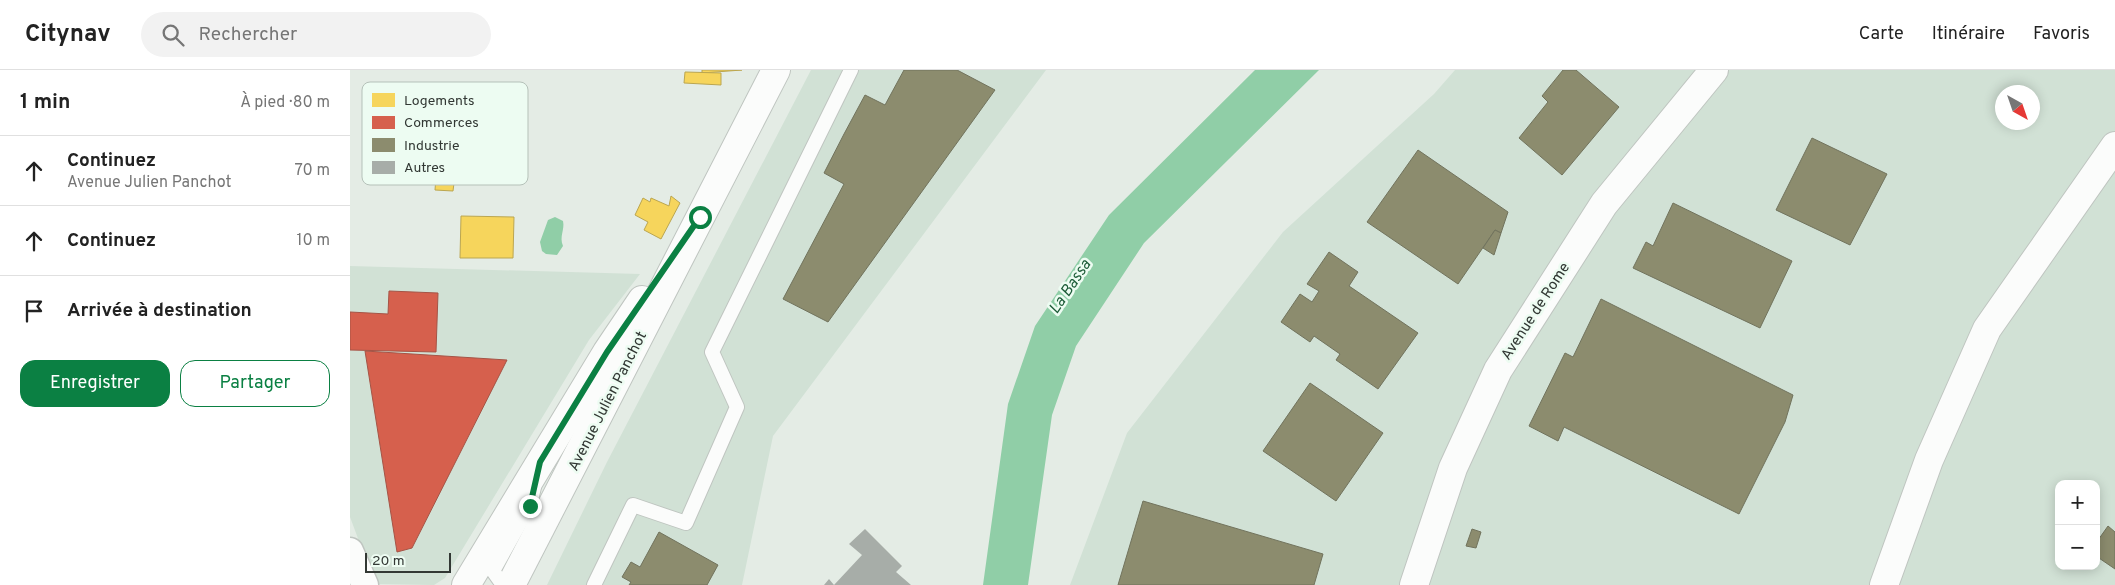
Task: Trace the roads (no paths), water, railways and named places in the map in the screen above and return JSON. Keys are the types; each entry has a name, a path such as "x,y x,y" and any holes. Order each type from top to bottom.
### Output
{"main road":[{"name":"Avenue Julien Panchot","path":"511,585 631,356 776,70"},
{"name":"Avenue de Rome","path":"1414,585 1453,468 1498,370 1604,204 1714,70"},
{"path":"1884,585 1929,460 1987,328 2115,146"},
{"name":"Avenue Julien Panchot","path":"466,585 607,352 700,217"}],"street":[{"path":"350,552 365,585"}],"lane":[{"path":"594,585 632,505 686,523 737,407 712,352 851,70"},
{"path":"503,585 493,571 530,506 540,462"}],"water":[{"name":"La Bassa","path":"1255,70 1319,70 1144,243 1076,346 1052,415 1028,585 983,585 1008,404 1035,326 1109,215"},
{"path":"555,217 563,221 563,246 557,255 546,254 542,251 540,242 548,220"}]}
